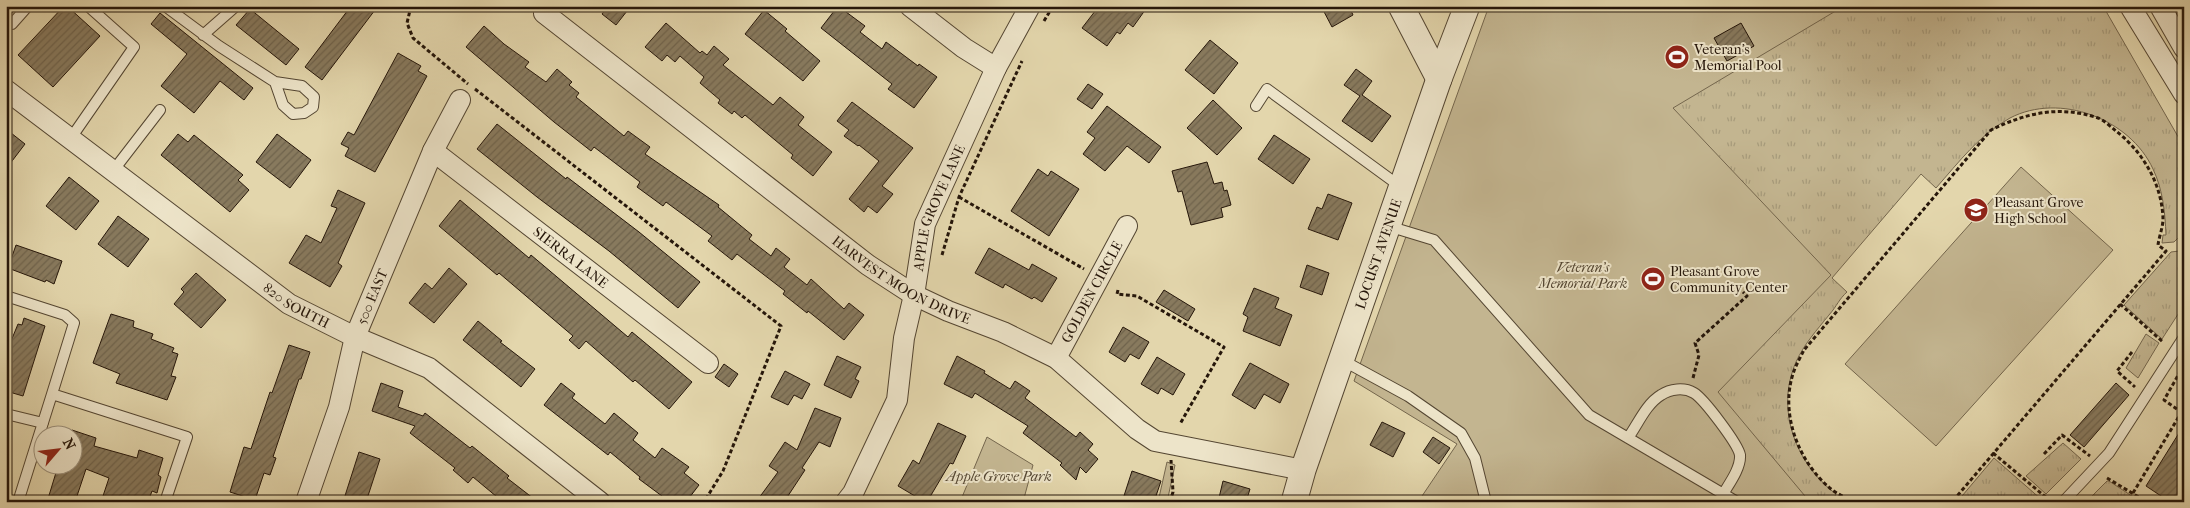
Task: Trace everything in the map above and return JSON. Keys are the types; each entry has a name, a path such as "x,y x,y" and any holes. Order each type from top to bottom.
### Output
{"street":[{"name":"HARVEST MOON DRIVE","path":"545,6 544,14 868,265 914,296 1003,332 1056,358 1137,429 1155,441 1303,470"},
{"path":"910,6 964,48 996,68"},
{"name":"APPLE GROVE LANE","path":"846,502 853,493 897,400 904,338 914,296 925,224 996,68 1030,6"},
{"path":"1401,6 1439,79"},
{"name":"LOCUST AVENUE","path":"1294,502 1341,359 1439,79 1467,6"},
{"path":"2130,6 2154,48 2165,61 2184,94"},
{"path":"2160,6 2184,49 2165,61"},
{"name":"820 SOUTH","path":"6,90 289,304 355,337 429,368 600,502"},
{"name":"500 EAST","path":"306,502 339,406 355,337 433,151 460,100"},
{"name":"SIERRA LANE","path":"433,151 708,363"},
{"name":"GOLDEN CIRCLE","path":"1056,358 1127,226"}],"lane":[{"path":"6,19 12,24 28,6"},
{"path":"71,138 134,48 88,6"},
{"path":"165,6 275,82"},
{"path":"203,34 236,6"},
{"path":"1256,106 1267,89 1401,188"},
{"path":"113,171 160,110"},
{"path":"1388,226 1434,240 1590,415 1736,502"},
{"path":"6,296 65,316 74,323 18,502"},
{"path":"2063,502 2109,453 2184,337"},
{"path":"1341,359 1408,396 1461,433 1475,458 1486,502"},
{"path":"1628,438 1651,404 1661,395 1676,389 1694,393 1733,440 1740,455 1737,468 1723,494"},
{"path":"52,394 187,437 165,502"},
{"path":"6,414 43,423"}],"path":[{"path":"411,6 407,23 413,38 436,58 781,326 723,471 704,502"},
{"path":"1044,22 1053,6"},
{"path":"942,254 959,197 1026,54"},
{"path":"1854,502 1832,490 1813,472 1798,444 1790,420 1790,399 1794,372 1804,350 1991,130 2017,118 2047,112 2099,118 2125,138 2146,163 2158,191 2163,220 2158,245 2166,251 1952,502"},
{"path":"959,197 1088,271"},
{"path":"1118,290 1117,294 1120,296 1137,296 1224,347 1180,424"},
{"path":"1693,378 1699,355 1695,343 1747,296 1742,292"},
{"path":"2120,304 2163,342"},
{"path":"2132,352 2117,371 2135,387"},
{"path":"2133,493 2182,413 2164,400 2184,365"},
{"path":"2044,454 2062,434 2090,457"},
{"path":"1993,453 2048,498"},
{"path":"1170,502 1173,492 1171,459"},
{"path":"2107,478 2147,502"}],"green space":[{"name":"Veteran's Memorial Park","path":"1489,6 1844,6 1673,108 1831,275 1718,392 1810,502 1418,502 1457,444 1354,381"},
{"path":"1830,6 2103,6 2184,147 2184,242 2178,238 2174,242 2162,243 2163,235 2166,235 2161,193 2153,169 2142,151 2128,136 2111,124 2092,115 2050,108 2030,111 2010,118 1989,132 1961,159 1936,188 1921,174 1832,278 1847,292 1811,337 1796,362 1790,380 1788,399 1793,435 1800,452 1810,467 1822,482 1836,494 1833,500 1835,502 1810,502 1430,181"},
{"path":"2021,167 2113,250 1936,446 1845,364"},
{"path":"2184,245 2184,305 2162,339 2124,305 2171,252 2179,251"},
{"path":"2146,334 2159,343 2138,378 2126,368"},
{"name":"Apple Grove Park","path":"987,437 1033,465 1023,502 960,502"},
{"path":"2063,443 2081,459 2046,494 2026,476"},
{"path":"1994,458 2042,500 2040,502 1957,502"},
{"path":"1167,462 1175,465 1167,502 1158,502"},
{"path":"2109,481 2141,502 2086,502"}],"building":[{"path":"64,6 67,6 100,36 53,87 18,55"},
{"path":"351,6 378,6 322,80 305,67"},
{"path":"608,6 631,6 616,25 602,14"},
{"path":"838,6 865,26 860,32 882,49 886,42 918,66 919,64 937,77 914,108 888,89 892,84 821,28"},
{"path":"1099,6 1148,6 1133,27 1128,23 1120,34 1117,32 1107,46 1082,28"},
{"path":"1321,6 1349,6 1353,15 1332,27"},
{"path":"250,9 299,49 286,65 236,25"},
{"path":"764,10 820,61 803,81 745,34"},
{"path":"160,13 253,88 244,100 220,81 194,113 161,86 187,54 151,24"},
{"path":"666,23 700,53 702,51 707,55 714,46 729,59 723,65 773,105 780,97 804,117 798,125 832,152 813,176 791,158 793,155 745,115 742,118 734,111 732,114 718,103 720,100 700,83 704,77 680,56 675,62 667,55 662,61 645,47"},
{"path":"1741,23 1754,46 1727,61 1714,38"},
{"path":"484,26 504,44 529,62 525,67 546,82 557,69 572,82 569,85 579,93 576,97 624,136 628,131 650,147 645,154 719,205 718,207 752,235 749,239 771,256 776,248 790,259 784,267 807,285 811,279 844,309 849,303 864,315 844,340 783,294 785,291 737,254 732,260 708,241 712,236 666,202 663,206 637,187 640,182 594,147 591,151 466,47"},
{"path":"1210,40 1238,63 1214,94 1185,70"},
{"path":"398,53 421,66 418,71 427,76 375,172 345,156 349,148 341,144 348,132 354,135"},
{"path":"1356,69 1372,81 1362,95 1391,116 1372,142 1342,121 1360,96 1344,85"},
{"path":"1088,84 1103,94 1092,109 1077,99"},
{"path":"1213,100 1242,128 1217,155 1187,128"},
{"path":"852,102 913,148 882,186 893,194 877,213 868,206 864,212 849,199 879,161 844,136 849,130 837,121"},
{"path":"1107,106 1161,147 1149,163 1127,146 1105,171 1083,154 1095,138 1087,132"},
{"path":"497,124 566,179 567,177 639,232 700,282 678,308 609,251 477,149"},
{"path":"6,129 25,144 6,169"},
{"path":"178,134 188,142 194,135 243,175 238,180 249,190 230,212 161,155"},
{"path":"277,134 311,160 290,188 256,162"},
{"path":"1274,135 1310,159 1293,184 1258,159"},
{"path":"1207,162 1214,184 1222,182 1224,191 1227,190 1231,205 1221,208 1223,217 1191,225 1182,191 1178,192 1172,171"},
{"path":"1038,169 1048,176 1051,171 1079,189 1049,236 1011,211"},
{"path":"69,177 99,201 76,230 46,206"},
{"path":"338,190 365,203 338,263 342,266 330,287 289,263 306,235 321,243 337,208 331,206"},
{"path":"1328,194 1352,203 1338,240 1308,229 1317,207 1322,209"},
{"path":"460,200 529,258 531,255 628,337 632,332 692,382 669,409 635,380 633,382 586,341 579,349 569,340 573,336 499,273 497,275 439,226"},
{"path":"118,216 149,239 128,267 98,244"},
{"path":"16,245 62,261 54,284 8,268"},
{"path":"989,248 1029,270 1032,264 1057,278 1042,302 1034,297 1032,299 1005,284 1003,288 975,273"},
{"path":"1307,265 1329,273 1322,295 1300,287"},
{"path":"449,268 467,284 434,323 409,303 425,283 432,289"},
{"path":"196,273 226,300 201,328 174,304 184,292 181,289"},
{"path":"1254,288 1279,298 1275,308 1292,315 1280,346 1243,331 1248,317 1243,314"},
{"path":"1164,290 1195,309 1188,321 1156,302"},
{"path":"111,314 134,321 133,327 153,334 151,339 174,348 172,352 178,354 171,376 176,377 167,400 116,383 120,374 93,363"},
{"path":"24,318 45,326 23,396 6,391 6,363 9,346 18,324 22,325"},
{"path":"478,321 502,341 500,342 535,369 521,387 463,340"},
{"path":"1123,327 1149,342 1139,359 1130,354 1125,362 1109,352"},
{"path":"289,345 310,352 273,457 276,458 270,475 264,473 255,500 230,492 244,447 251,449 270,392 272,393"},
{"path":"837,356 861,367 855,379 859,381 851,398 824,385"},
{"path":"957,356 985,371 984,373 1010,389 1015,381 1030,391 1025,398 1076,437 1080,432 1093,444 1088,450 1098,459 1086,473 1080,467 1076,480 1060,465 1062,463 1023,433 1028,426 975,393 972,398 944,384"},
{"path":"1157,357 1185,374 1173,395 1161,388 1158,394 1141,384"},
{"path":"1250,363 1289,384 1280,403 1264,394 1255,409 1232,395"},
{"path":"724,364 738,374 729,387 715,377"},
{"path":"785,371 810,384 802,399 794,395 788,405 771,397"},
{"path":"381,383 403,391 398,407 423,416 425,413 470,448 472,446 509,476 507,478 538,502 503,502 473,477 468,483 453,470 455,468 410,433 415,426 372,411"},
{"path":"561,383 575,394 572,398 605,424 614,413 638,433 633,440 655,458 662,448 689,467 684,473 699,485 686,502 670,502 639,479 640,477 610,452 608,455 544,405"},
{"path":"2116,383 2129,395 2084,447 2070,435"},
{"path":"815,408 841,418 830,447 819,442 802,468 805,470 784,502 756,502 778,472 769,466 785,442 797,450"},
{"path":"1382,422 1405,433 1393,457 1370,445"},
{"path":"938,423 966,436 953,464 950,463 927,502 925,502 898,486 913,460 919,464"},
{"path":"2184,425 2184,502 2170,502 2146,486"},
{"path":"82,433 96,438 94,446 137,458 139,450 163,458 158,475 161,477 157,493 152,491 148,502 101,502 109,478 86,469 75,502 47,502 55,476 82,476"},
{"path":"1433,437 1450,448 1439,464 1423,452"},
{"path":"359,452 380,459 366,502 343,502"},
{"path":"1132,471 1161,481 1154,502 1122,502"},
{"path":"1223,481 1250,489 1246,502 1218,502"}],"place":[{"name":"Veteran's Memorial Pool","path":"1677,57"},
{"name":"Pleasant Grove High School","path":"1976,210"},
{"name":"Pleasant Grove Community Center","path":"1653,279"}]}
